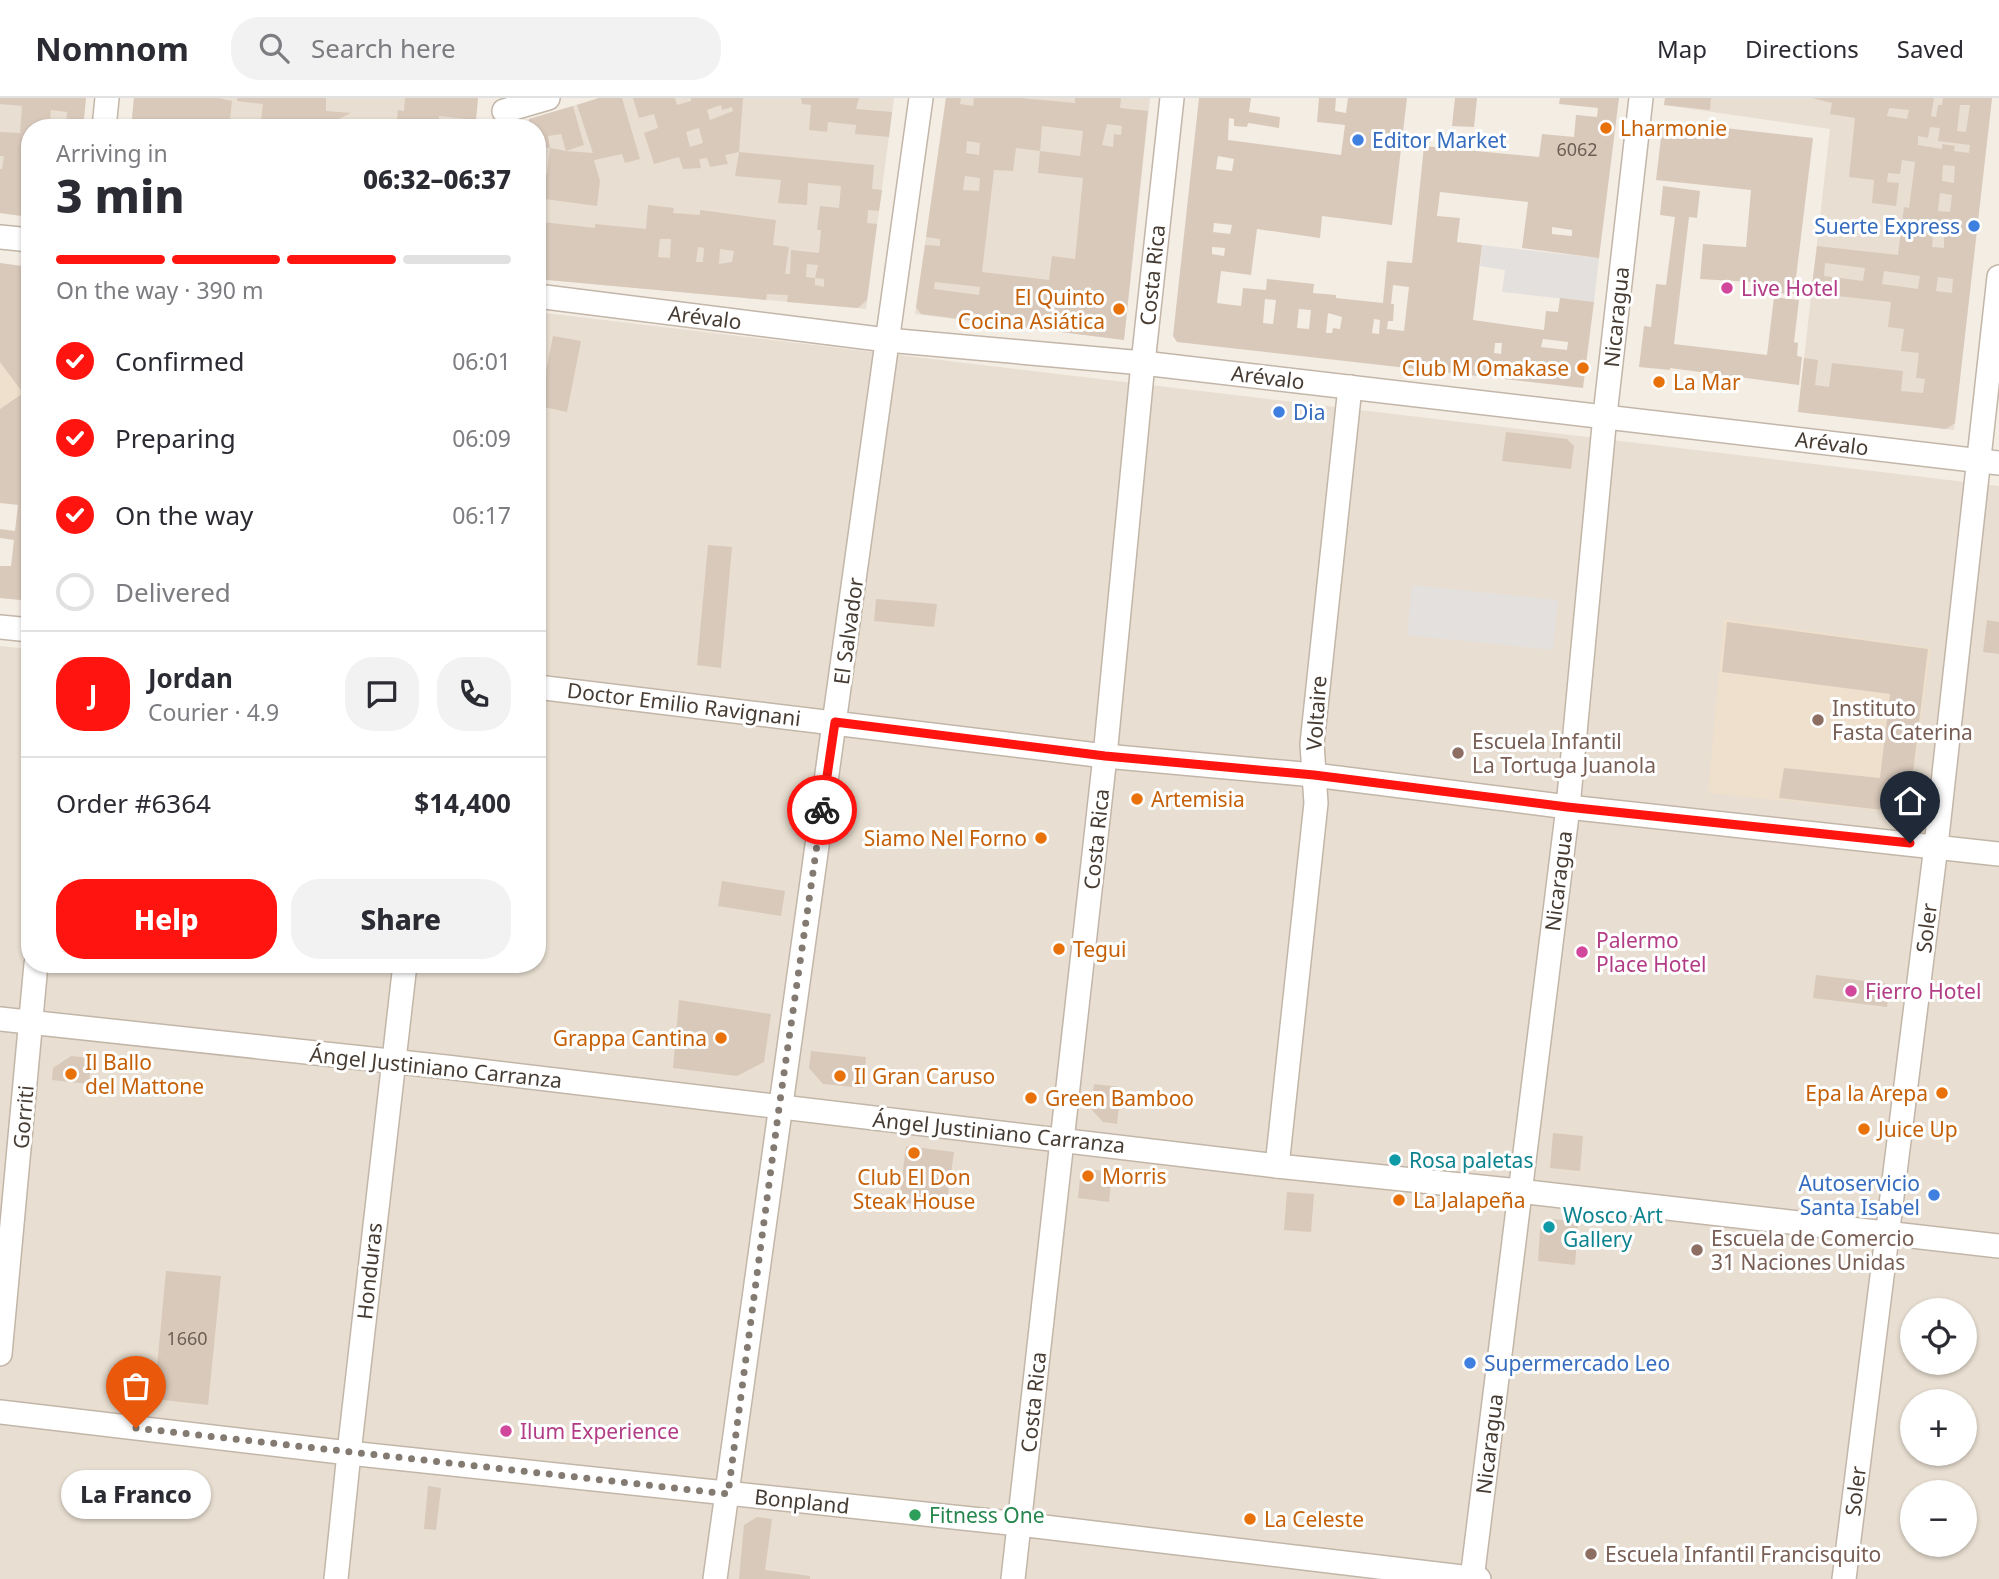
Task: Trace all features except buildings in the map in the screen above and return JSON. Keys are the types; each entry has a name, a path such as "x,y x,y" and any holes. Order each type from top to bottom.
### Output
{"street":[{"path":"105,119 107,98"},
{"path":"503,112 548,98"},
{"name":"El Salvador","path":"715,1579 920,98"},
{"name":"Costa Rica","path":"1013,1579 1105,756 1172,98"},
{"name":"Nicaragua","path":"1472,1579 1567,807 1605,415 1641,98"},
{"path":"0,237 21,239"},
{"name":"Soler","path":"1844,1579 1936,846 1989,462 1999,276"},
{"name":"Arévalo","path":"546,297 887,340 1143,363 1989,462"},
{"name":"Voltaire","path":"1277,1166 1316,803 1312,744 1350,387"},
{"path":"0,627 21,629"},
{"name":"Doctor Emilio Ravignani","path":"546,688 1105,756 1314,775 1567,807 1999,853"},
{"name":"Gorriti","path":"0,1353 35,973"},
{"name":"Honduras","path":"337,1579 404,973"},
{"name":"Ángel Justiniano Carranza","path":"0,1019 1999,1246"},
{"name":"Bonpland","path":"0,1412 349,1453 1019,1524 1479,1579"}],"shaded area":[{"path":"0,98 86,98 84,119 21,119 21,216 0,213"},
{"path":"134,98 478,98 476,119 132,119"},
{"path":"599,98 894,98 866,309 546,280 546,119 529,119"},
{"path":"946,98 1150,98 1124,340 915,314"},
{"path":"1665,98 1992,98 1954,430 1798,412 1830,129 1664,105"},
{"path":"1482,245 1599,258 1594,302 1502,292 1505,270 1480,266"},
{"path":"546,313 1999,486 1999,1579 0,1579 0,646 21,648 21,973 546,973"},
{"path":"0,334 21,372 21,394 0,409"},
{"path":"1412,585 1558,600 1553,650 1407,635"},
{"name":"Instituto Fasta Caterina","path":"1724,619 1931,648 1908,813 1708,793"}],"way so far":[{"path":"136,1428 728,1494 822,810"}],"place":[{"name":"Lharmonie","path":"1606,128"},
{"name":"Editor Market","path":"1358,140"},
{"name":"Suerte Express","path":"1974,226"},
{"name":"Live Hotel","path":"1727,288"},
{"name":"El Quinto Cocina Asiática","path":"1119,309"},
{"name":"Club M Omakase","path":"1583,368"},
{"name":"La Mar","path":"1659,382"},
{"name":"Dia","path":"1279,412"},
{"name":"Instituto Fasta Caterina","path":"1818,720"},
{"name":"Escuela Infantil La Tortuga Juanola","path":"1458,753"},
{"name":"Artemisia","path":"1137,799"},
{"name":"Siamo Nel Forno","path":"1041,838"},
{"name":"Tegui","path":"1059,949"},
{"name":"Palermo Place Hotel","path":"1582,952"},
{"name":"Fierro Hotel","path":"1851,991"},
{"name":"Grappa Cantina","path":"721,1038"},
{"name":"Il Ballo del Mattone","path":"71,1074"},
{"name":"Il Gran Caruso","path":"840,1076"},
{"name":"Epa la Arepa","path":"1942,1093"},
{"name":"Green Bamboo","path":"1031,1098"},
{"name":"Juice Up","path":"1864,1129"},
{"name":"Club El Don Steak House","path":"914,1153"},
{"name":"Rosa paletas","path":"1395,1160"},
{"name":"Morris","path":"1088,1176"},
{"name":"Autoservicio Santa Isabel","path":"1934,1195"},
{"name":"La Jalapeña","path":"1399,1200"},
{"name":"Wosco Art Gallery","path":"1549,1227"},
{"name":"Escuela de Comercio 31 Naciones Unidas","path":"1697,1250"},
{"name":"Supermercado Leo","path":"1470,1363"},
{"name":"La Franco","path":"136,1428"},
{"name":"Ilum Experience","path":"506,1431"},
{"name":"Fitness One","path":"915,1515"},
{"name":"La Celeste","path":"1250,1519"},
{"name":"Escuela Infantil Francisquito","path":"1591,1554"}],"route":[{"path":"822,810 835,722 1105,756 1314,775 1567,807 1910,843"}]}
